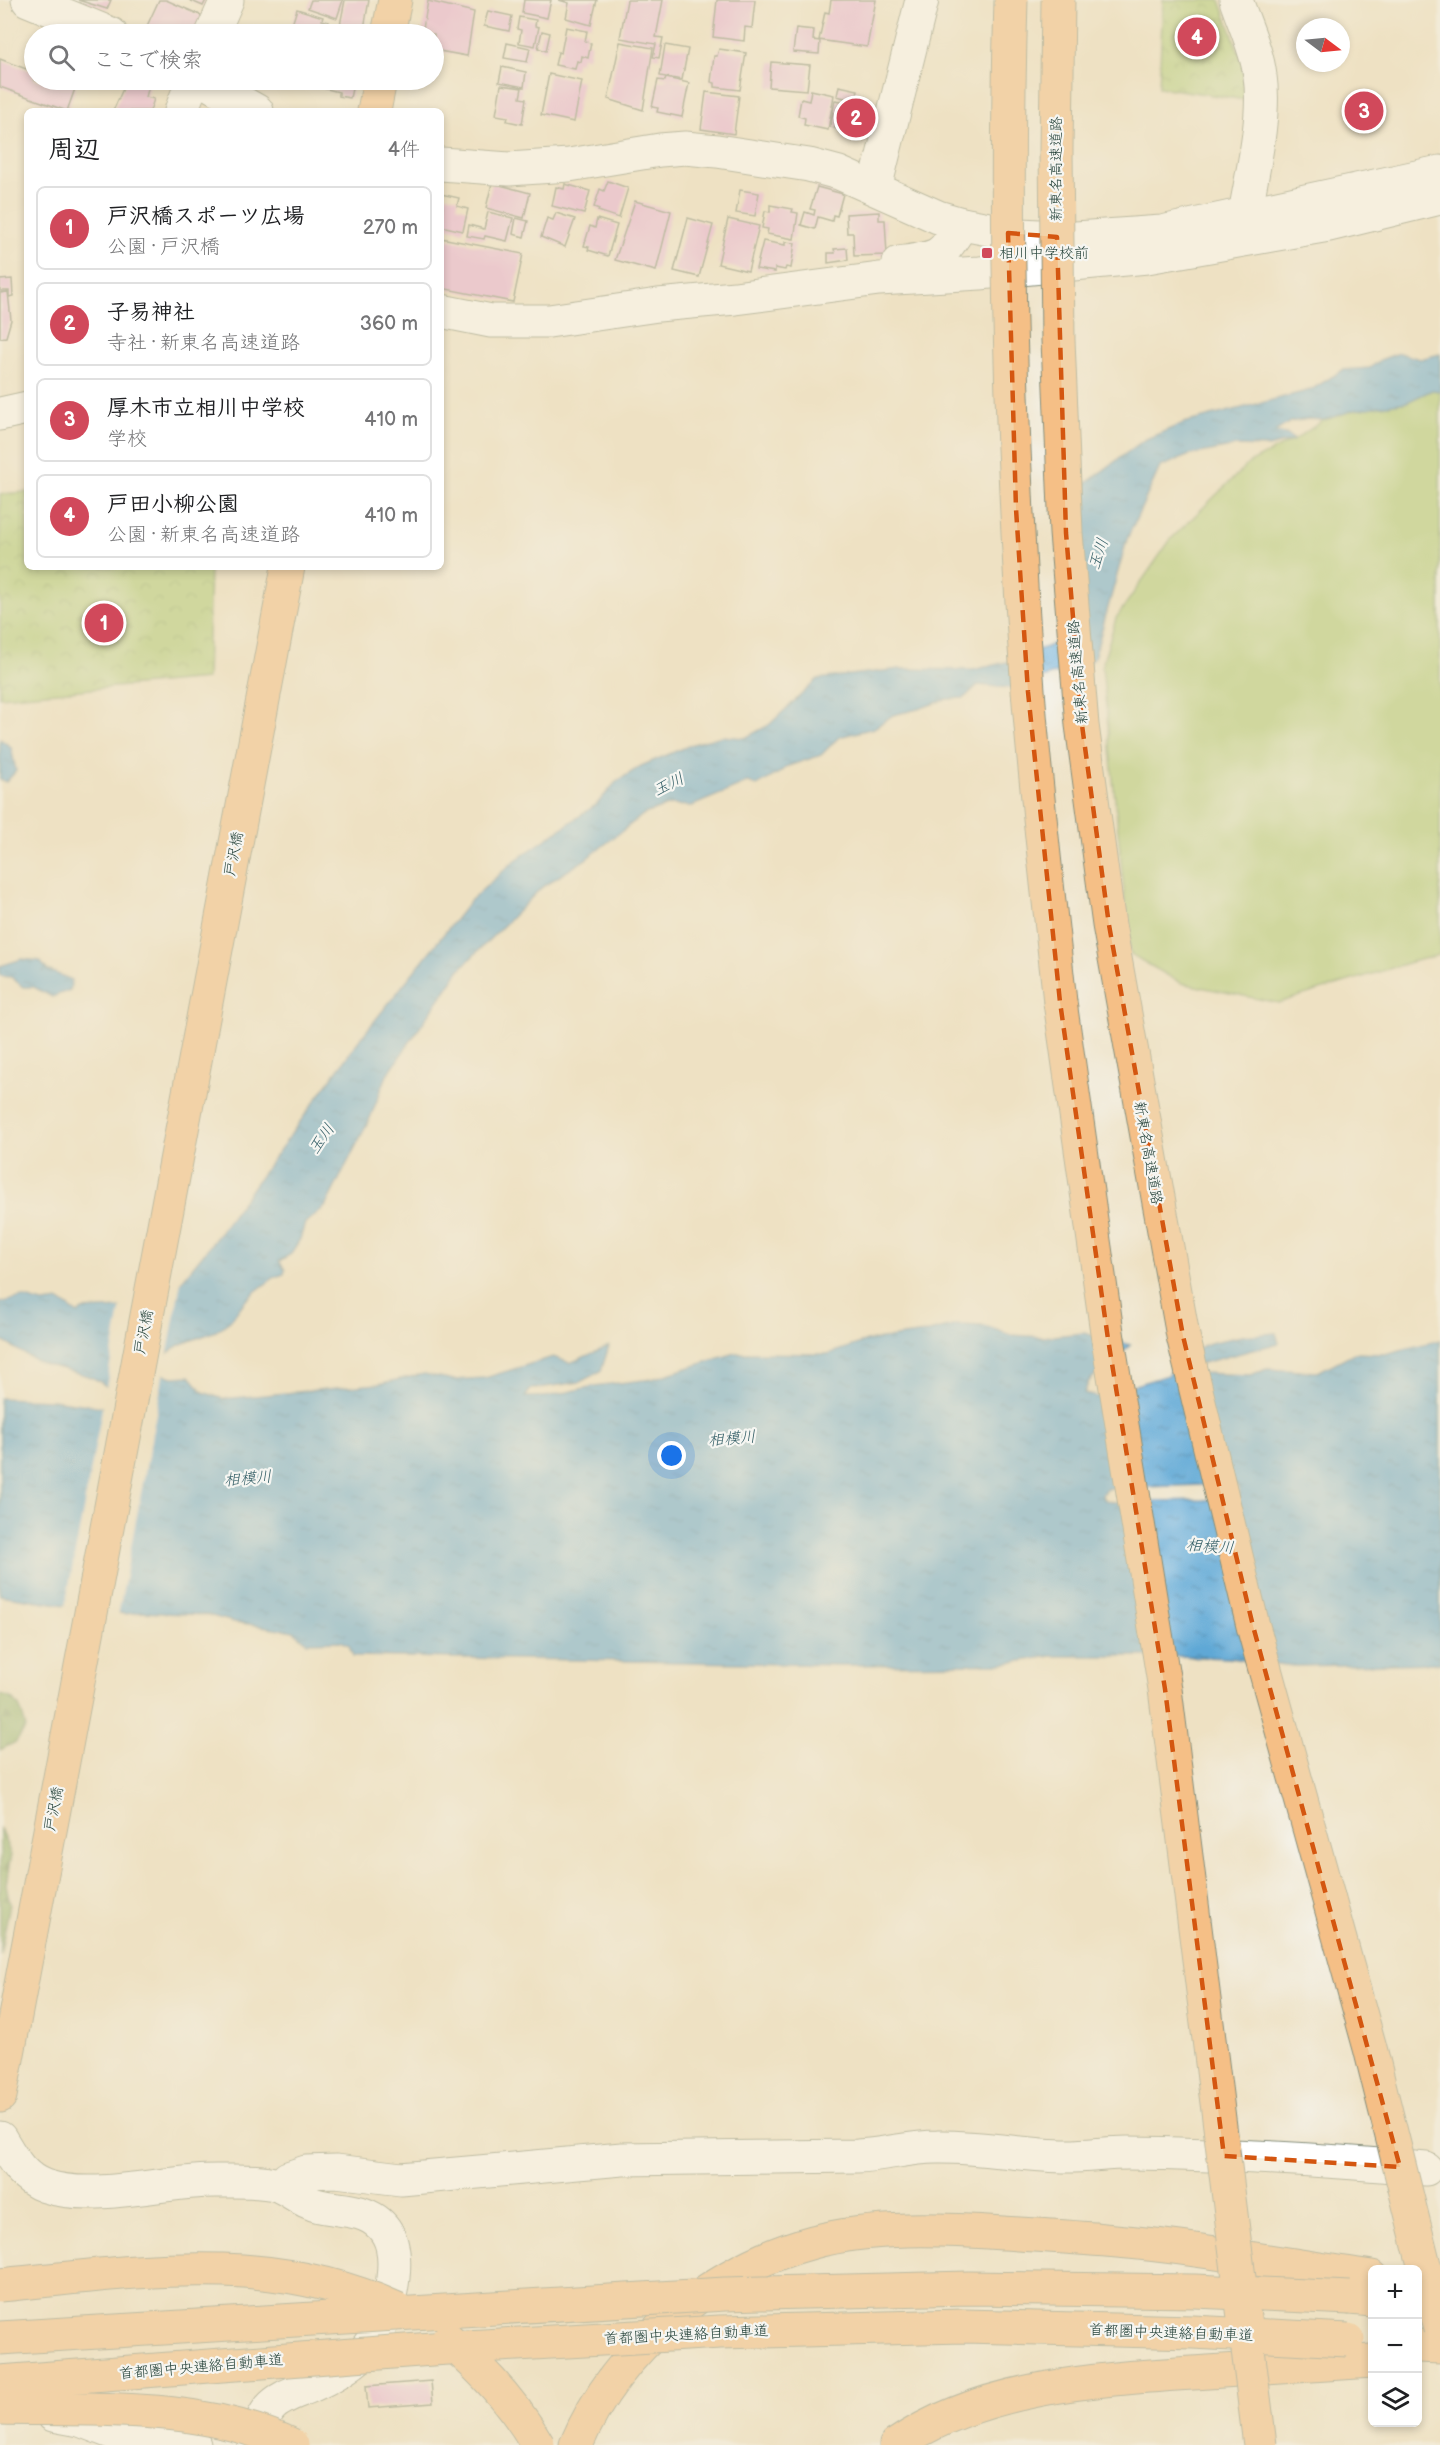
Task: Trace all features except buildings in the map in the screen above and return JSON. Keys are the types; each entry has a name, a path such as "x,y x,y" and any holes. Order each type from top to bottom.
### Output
{"main road":[{"path":"390,24 395,0"},
{"path":"1011,0 1007,127 1009,316 1016,509 1028,692 1060,1002 1108,1339 1165,1689 1260,2445"},
{"name":"新東名高速道路","path":"1058,0 1056,149 1058,340 1066,533 1082,725 1108,926 1183,1336 1253,1626 1370,2048 1440,2329"},
{"path":"375,108 378,90"},
{"name":"戸沢橋","path":"0,2096 287,570"},
{"path":"576,2445 598,2402 619,2373 670,2319 713,2287 746,2267 814,2242 849,2236 917,2230 1056,2236 1199,2250 1368,2276"},
{"path":"0,2285 123,2273 208,2269 291,2275 332,2284 372,2298 411,2316 446,2337 477,2365 506,2397 538,2445"},
{"path":"1422,2284 1440,2286"},
{"path":"0,2338 725,2294 968,2288 1195,2291 1368,2300"},
{"path":"1422,2304 1440,2305"},
{"name":"首都圏中央連絡自動車道","path":"0,2382 432,2349 720,2332 963,2326 1193,2332 1368,2342"},
{"path":"1422,2346 1440,2347"},
{"path":"1422,2358 1440,2356"},
{"path":"896,2445 944,2419 982,2405 1070,2385 1190,2373 1368,2361"},
{"path":"0,2408 158,2413 200,2418 236,2425 292,2445"}],"street":[{"path":"28,0 87,24"},
{"path":"216,24 227,0"},
{"path":"875,188 922,0"},
{"path":"1236,0 1260,72 1262,90 1245,214"},
{"path":"182,108 189,90"},
{"path":"220,90 252,108"},
{"path":"444,164 509,169 569,165 685,148 753,155 839,173 938,217 962,224 1021,235 1076,238 1162,232 1440,172"},
{"path":"444,312 491,321 549,321 658,305 735,298 879,279 980,273 1147,257 1329,225 1440,198"},
{"path":"658,305 736,285 930,259 946,250 962,224"},
{"path":"0,414 24,409"},
{"path":"0,2138 20,2171 43,2185 62,2190 88,2192 219,2181 274,2184 308,2203 350,2210 375,2218 385,2228 391,2242 393,2279 384,2324 367,2350 342,2371 287,2396 270,2407 254,2445"},
{"path":"282,2187 288,2178 306,2172 336,2171 401,2178 622,2159 865,2156 882,2155 913,2147 938,2146 1067,2156 1124,2153 1186,2154 1343,2162 1426,2169"},
{"path":"0,2408 80,2420 129,2439 194,2445"}],"highlighted area":[{"path":"1008,233 1057,237 1066,533 1082,725 1109,925 1183,1336 1253,1626 1400,2167 1224,2156 1165,1689 1108,1339 1060,1002 1028,692 1016,509"}],"green space":[{"path":"1163,0 1220,0 1242,61 1246,100 1159,87"},
{"path":"1432,390 1440,391 1440,955 1278,1003 1181,983 1130,954 1102,666 1116,618 1171,539 1249,463 1294,440 1324,420 1354,410 1407,402"},
{"path":"24,492 24,570 210,570 207,679 0,697 0,494"},
{"path":"0,1695 16,1702 26,1728 16,1742 0,1750"},
{"path":"0,1828 11,1855 6,1884 10,1904 0,1955"}],"water":[{"path":"1399,353 1420,359 1440,354 1440,391 1432,390 1407,402 1354,410 1324,420 1308,419 1290,422 1275,432 1289,435 1294,440 1268,447 1236,446 1190,455 1160,467 1127,539 1094,658 1088,663 1010,688 978,685 964,698 947,699 893,715 874,728 839,737 821,755 788,766 757,786 749,782 692,806 670,805 644,814 586,859 542,887 460,969 387,1075 370,1118 325,1207 305,1223 300,1239 291,1254 279,1261 285,1270 284,1274 275,1277 256,1291 230,1321 216,1331 179,1345 160,1359 162,1374 173,1377 190,1376 203,1392 223,1399 378,1384 424,1374 454,1380 485,1378 553,1357 570,1363 609,1346 601,1371 580,1382 531,1389 525,1397 546,1397 594,1386 652,1379 735,1353 828,1354 867,1341 925,1333 957,1325 985,1326 1011,1335 1042,1337 1084,1333 1130,1345 1089,1381 1084,1393 1097,1397 1168,1375 1177,1358 1209,1343 1242,1336 1276,1333 1279,1343 1199,1364 1198,1373 1250,1375 1267,1369 1318,1372 1354,1353 1385,1354 1440,1340 1440,1663 1294,1666 1230,1658 1052,1656 1002,1664 846,1665 353,1656 349,1645 340,1641 307,1642 294,1631 234,1622 208,1615 141,1612 125,1614 0,1595 0,1398 52,1400 103,1407 111,1405 115,1396 109,1388 93,1378 39,1362 0,1340 0,1303 22,1297 43,1303 60,1301 78,1314 82,1310 122,1308 166,1300 213,1242 357,1043 470,901 513,862 597,804 616,782 641,766 693,744 722,736 745,738 769,725 818,679 900,669 973,670 1007,662 1049,646 1059,640 1082,560 1084,485 1144,440 1184,423 1311,390 1343,370 1370,368 1380,360","holes":["1237,1485 1240,1494 1236,1497 1203,1500 1111,1502 1103,1499 1102,1494 1111,1488"]},
{"path":"0,739 11,747 16,771 6,782 0,779"},
{"path":"22,959 40,961 47,970 72,980 70,990 52,997 34,987 23,987 11,977 0,976 0,966"}],"pier":[{"path":"182,1275 167,1357 163,1360 164,1370 118,1616 65,1607 103,1404 109,1402 111,1396 106,1388 121,1305 164,1297"}],"place":[{"name":"戸田小柳公園","path":"1197,37"},
{"name":"厚木市立相川中学校","path":"1364,111"},
{"name":"子易神社","path":"856,118"},
{"name":"相川中学校前","path":"987,253"},
{"name":"戸沢橋スポーツ広場","path":"104,623"}],"water label":[{"name":"玉川","path":"1099,554"},
{"name":"玉川","path":"669,785"},
{"name":"玉川","path":"322,1139"},
{"name":"相模川","path":"732,1439"},
{"name":"相模川","path":"248,1479"},
{"name":"相模川","path":"1210,1547"}]}
